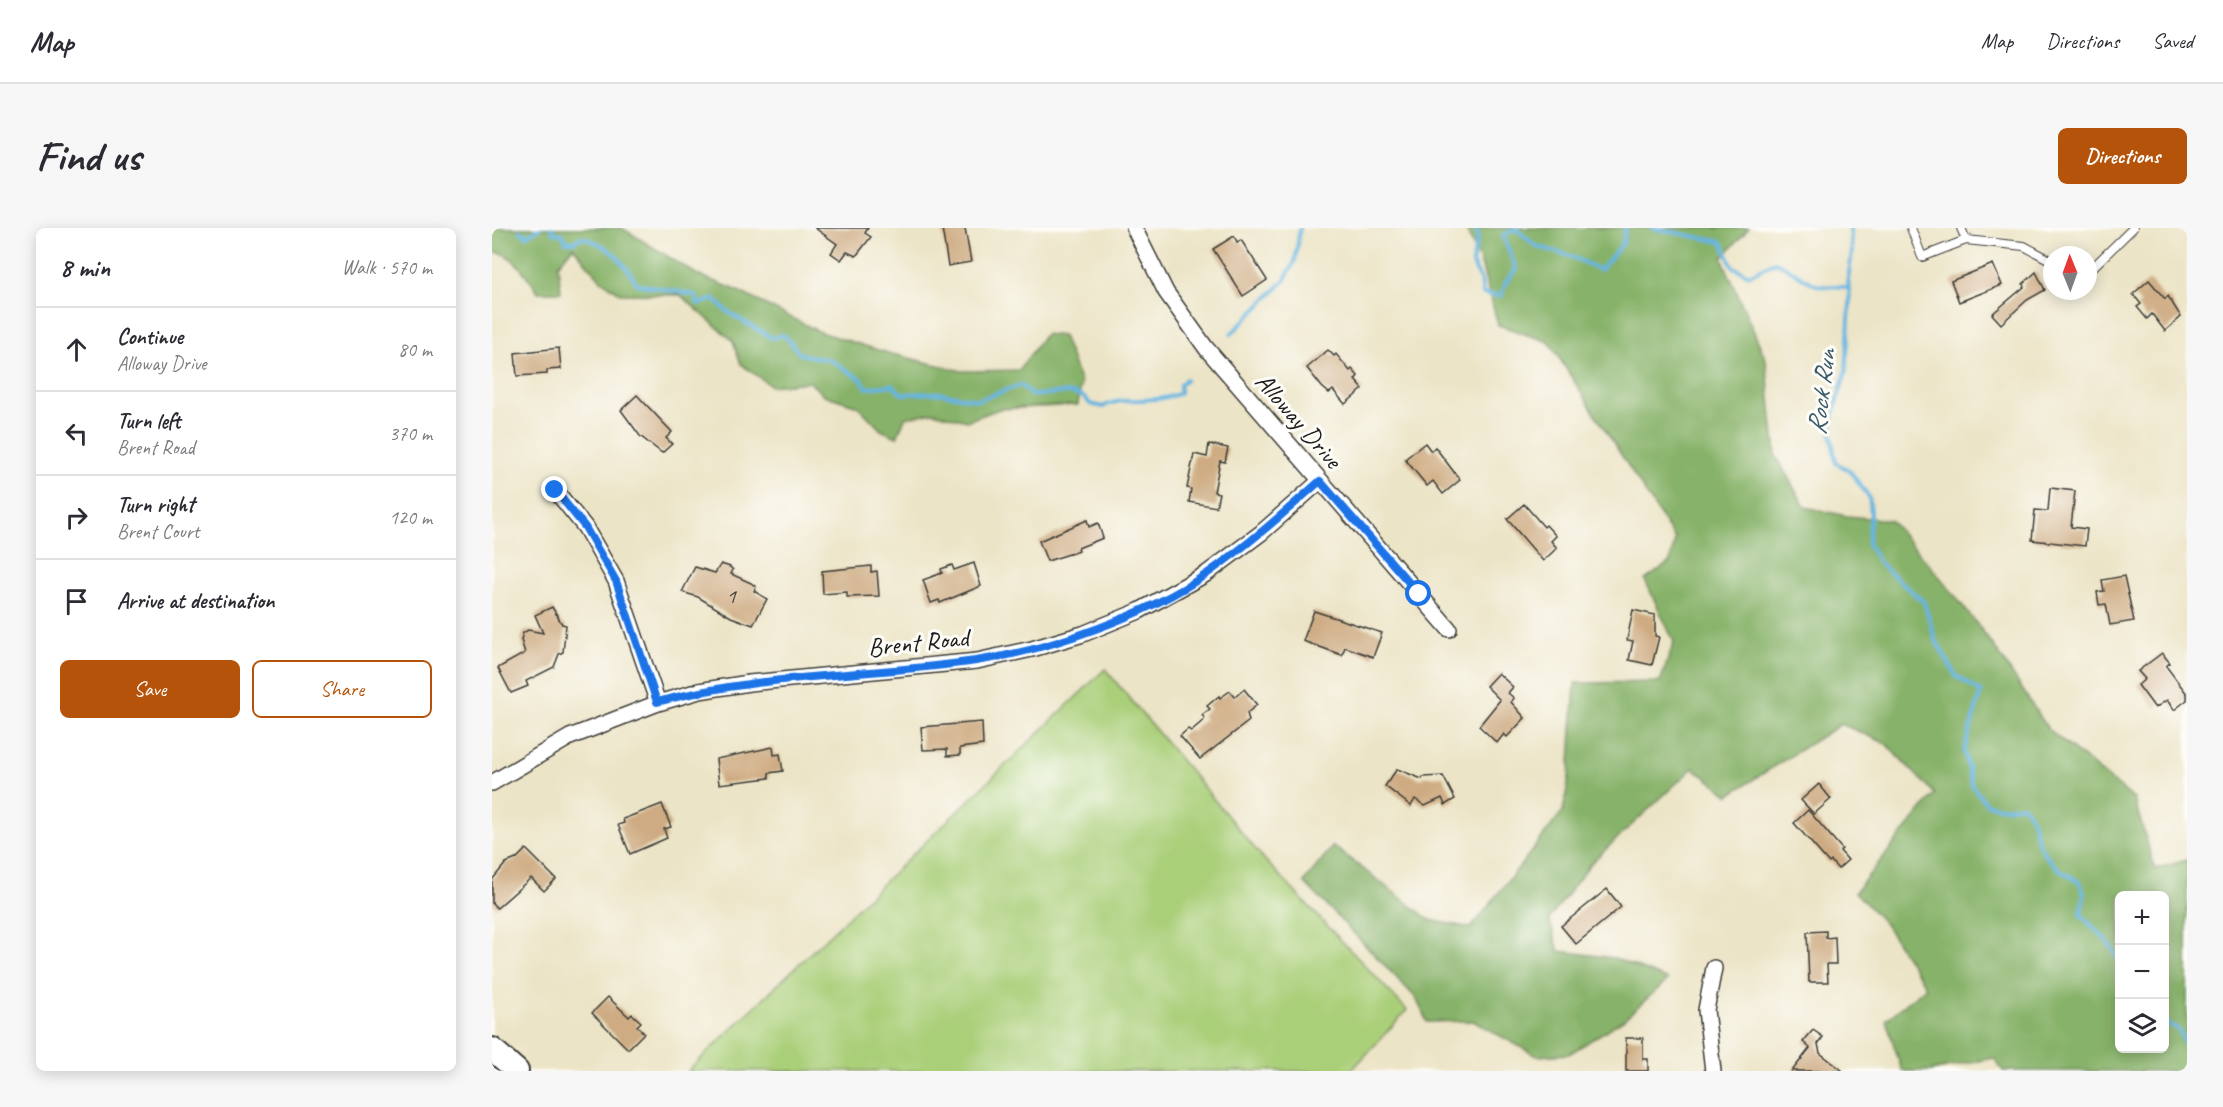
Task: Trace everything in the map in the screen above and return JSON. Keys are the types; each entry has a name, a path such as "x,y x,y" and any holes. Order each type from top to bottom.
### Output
{"street":[{"name":"Alloway Drive","path":"1134,228 1166,292 1206,348 1449,629"},
{"name":"Brent Road","path":"492,783 570,737 657,702 699,691 749,683 977,661 1032,650 1083,634 1139,611 1206,574 1261,533 1320,481"},
{"path":"555,490 585,527 616,581 657,702"},
{"path":"1713,1071 1706,1010 1714,968"},
{"path":"492,1049 517,1071"}],"lane":[{"path":"1911,228 1922,257 1966,240 2024,246 2043,256"},
{"path":"1961,228 1966,240"},
{"path":"2097,263 2133,228"}],"green space":[{"path":"492,228 622,228 698,275 734,289 820,332 888,353 962,371 1019,370 1045,334 1063,336 1081,383 1078,405 999,409 967,421 933,412 905,418 897,437 881,430 858,406 824,395 809,382 771,386 741,364 733,341 680,295 621,294 600,279 573,247 558,265 561,292 538,292 513,260 500,253 492,252"},
{"path":"1465,228 1749,228 1722,258 1766,360 1776,456 1805,507 1847,516 1890,520 1944,582 1994,646 2048,729 2134,799 2155,869 2187,860 2187,1071 2003,1071 1994,1058 1931,1071 1902,1071 1886,1020 1926,987 1885,924 1855,892 1935,794 1885,743 1841,724 1729,795 1693,768 1591,863 1549,919 1559,951 1615,958 1668,980 1623,1020 1569,1054 1537,1056 1473,1021 1427,1022 1416,998 1304,882 1333,846 1430,920 1471,928 1563,811 1569,778 1575,683 1660,682 1674,642 1645,580 1670,562 1675,539 1549,342 1498,325 1480,260"},
{"path":"1105,669 1262,857 1407,1010 1351,1071 688,1071"}],"building":[{"path":"815,228 868,228 865,233 871,237 856,256 847,252 841,260 831,253 837,244"},
{"path":"942,228 965,228 971,262 948,266"},
{"path":"1234,236 1237,242 1241,240 1267,280 1243,296 1213,249"},
{"path":"1993,264 2002,285 1959,302 1951,281"},
{"path":"2036,272 2043,291 2027,300 2001,324 1992,314 2024,287 2023,284"},
{"path":"2149,280 2165,299 2168,296 2181,317 2165,331 2152,314 2147,319 2137,307 2141,304 2133,294"},
{"path":"559,348 561,369 547,370 547,374 517,376 515,353"},
{"path":"1328,350 1334,356 1336,354 1350,371 1352,369 1358,376 1355,380 1363,389 1345,404 1333,390 1329,393 1322,387 1307,368"},
{"path":"637,395 672,432 666,438 672,444 662,453 640,436 621,410"},
{"path":"1425,443 1431,451 1435,447 1460,480 1443,494 1433,481 1427,486 1405,459"},
{"path":"1209,444 1228,448 1225,462 1220,461 1214,492 1219,493 1216,507 1189,502 1191,489 1187,488 1194,454 1207,457"},
{"path":"2050,488 2075,491 2071,527 2087,529 2085,546 2032,540 2035,510 2048,511"},
{"path":"1524,504 1544,527 1546,525 1556,536 1551,541 1557,548 1543,561 1507,519"},
{"path":"1087,520 1089,527 1098,523 1103,538 1078,548 1079,551 1047,561 1039,541"},
{"path":"974,563 981,586 940,603 939,600 931,603 923,580 942,573 941,569 952,565 954,570"},
{"path":"721,564 730,567 733,570 731,574 751,583 756,587 754,591 767,599 753,625 731,617 698,597 682,592 695,567 715,573"},
{"path":"871,566 871,572 877,571 879,596 847,597 847,592 823,594 822,571"},
{"path":"2124,576 2134,621 2110,625 2106,604 2099,605 2097,592 2104,591 2102,580"},
{"path":"552,607 562,624 566,625 563,652 559,654 554,667 526,681 528,686 511,693 498,668 525,653 521,640 523,633 528,630 543,633 535,615"},
{"path":"1633,610 1655,615 1655,636 1659,637 1652,665 1629,660 1633,641 1627,640"},
{"path":"1314,611 1382,633 1373,657 1345,647 1342,655 1303,641"},
{"path":"2162,653 2170,663 2166,666 2187,694 2187,700 2174,710 2167,700 2155,708 2138,685 2145,679 2138,671"},
{"path":"1498,673 1513,687 1508,693 1514,698 1511,702 1525,718 1507,737 1504,734 1497,743 1479,726 1500,700 1486,686"},
{"path":"1244,689 1257,705 1247,713 1249,721 1200,759 1180,736 1188,729 1191,731 1205,719 1202,715 1210,709 1207,706 1219,696 1220,698 1230,691 1235,697"},
{"path":"982,722 983,745 960,748 960,755 947,756 947,749 923,750 921,727"},
{"path":"773,747 774,755 780,754 783,771 769,773 769,778 719,784 716,759"},
{"path":"1397,769 1422,779 1423,777 1443,776 1455,799 1445,805 1442,798 1425,806 1415,799 1411,806 1385,786"},
{"path":"1819,784 1831,799 1814,814 1801,800"},
{"path":"662,804 671,827 664,829 667,838 630,854 618,825 624,823 623,819"},
{"path":"1808,810 1842,849 1840,851 1848,860 1838,869 1831,861 1829,863 1794,823"},
{"path":"526,849 556,879 544,891 531,878 497,908 492,903 492,880 506,863 516,859"},
{"path":"1607,889 1621,907 1576,944 1561,926"},
{"path":"1826,931 1826,938 1835,937 1836,964 1827,964 1828,982 1809,982 1807,932"},
{"path":"608,997 629,1017 632,1014 641,1022 637,1026 644,1033 628,1049 592,1013"},
{"path":"1813,1030 1823,1037 1818,1044 1820,1053 1843,1071 1792,1071 1810,1048 1803,1042"},
{"path":"1626,1038 1643,1038 1643,1059 1648,1059 1648,1071 1626,1071"}],"waterway":[{"path":"520,231 526,236 540,228"},
{"path":"551,228 554,233 562,234 566,242 574,242 582,237 608,249 621,261 637,284 695,295 698,304 715,299 734,316 772,338 784,335 800,354 830,360 861,379 867,388 892,385 902,394 939,393 978,400 1021,385 1031,395 1071,393 1085,398 1090,404 1103,407 1119,401 1170,397 1180,393 1180,385 1186,379"},
{"path":"1231,334 1284,281 1295,261 1300,228"},
{"path":"1475,228 1478,236 1472,263 1481,280 1483,294 1501,296 1506,282 1516,269 1503,235 1516,229 1536,246 1573,257 1600,270 1623,243 1625,228"},
{"path":"1652,228 1722,242 1732,266 1749,275 1775,262 1818,285 1848,288"},
{"name":"Rock Run","path":"1850,228 1852,252 1848,279 1850,302 1846,372 1835,407 1831,434 1836,463 1849,470 1869,497 1871,512 1868,544 1880,564 1924,602 1935,639 1956,676 1981,692 1964,750 1972,786 1987,804 2004,808 2022,805 2027,810 2038,842 2045,854 2058,868 2080,882 2084,894 2081,915 2106,940 2115,954"},
{"name":"Rock Run","path":"2169,1024 2178,1029 2187,1049"}],"route":[{"path":"555,490 585,527 616,581 657,702 699,691 749,683 977,661 1032,650 1083,634 1139,611 1206,574 1261,533 1320,481 1419,594"}]}
